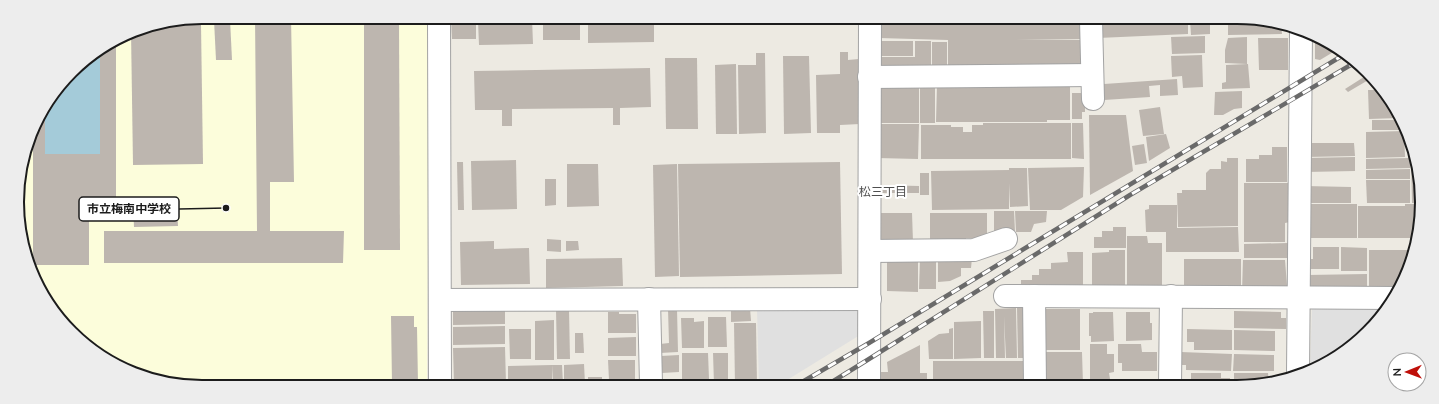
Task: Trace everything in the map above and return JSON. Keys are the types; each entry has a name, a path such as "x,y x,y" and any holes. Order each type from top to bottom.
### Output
{"street":[{"path":"439,24 440,380"},
{"path":"869,380 870,24"},
{"path":"1091,24 1093,99"},
{"path":"1298,369 1300,297 1301,36"},
{"path":"870,77 1092,75"},
{"path":"870,252 974,250 1006,239"},
{"path":"1005,296 1387,298"},
{"path":"1034,296 1035,380"},
{"path":"1170,380 1171,296"},
{"path":"649,299 650,380"},
{"path":"440,300 870,299"}],"shaded area":[{"path":"190,24 429,24 427,380 190,380 167,377 145,371 123,362 103,350 85,336 68,319 54,301 42,281 33,259 27,237 24,202 27,167 33,145 42,123 54,103 68,85 85,68 103,54 123,42 145,33 167,27"},
{"path":"1312,306 1380,307 1363,328 1354,336 1336,350 1310,364"},
{"path":"859,307 860,335 787,380 759,380 757,308"}],"water":[{"path":"100,57 100,154 45,154 45,118 54,103 76,76"}],"building":[{"path":"201,24 203,164 133,165 131,39 145,33 167,27"},
{"path":"214,24 230,24 232,60 216,60"},
{"path":"255,24 291,24 294,182 270,182 270,231 344,231 343,263 104,263 104,231 257,231"},
{"path":"364,24 399,24 400,250 364,250"},
{"path":"451,24 476,24 476,39 452,39"},
{"path":"478,24 532,24 533,44 479,45"},
{"path":"543,24 580,24 580,40 543,40"},
{"path":"588,24 654,24 654,42 588,43"},
{"path":"879,24 1087,24 1087,39 1016,39 1087,40 1086,71 948,71 948,40 879,38"},
{"path":"1097,24 1188,24 1188,34 1098,38"},
{"path":"1190,24 1210,24 1210,34 1191,35"},
{"path":"1228,24 1249,24 1272,27 1282,30 1282,34 1228,35"},
{"path":"1205,36 1205,53 1172,54 1171,37"},
{"path":"1247,37 1247,64 1225,63 1225,50 1228,38"},
{"path":"1258,38 1288,38 1288,70 1259,70"},
{"path":"877,41 913,41 913,56 877,56"},
{"path":"915,41 931,41 931,71 877,71 877,57 915,57"},
{"path":"932,42 947,42 947,71 932,71"},
{"path":"1315,42 1333,52 1320,60 1315,59"},
{"path":"116,46 116,211 99,211 99,218 89,219 89,265 36,265 33,259 33,145 45,118 45,154 100,154 100,57"},
{"path":"840,52 848,52 848,60 859,59 860,124 840,125 840,133 817,133 816,75 840,74"},
{"path":"756,53 765,53 766,133 739,134 738,65 756,65"},
{"path":"1202,55 1203,87 1183,88 1182,76 1172,77 1171,56"},
{"path":"783,56 809,56 811,133 784,134"},
{"path":"665,58 697,58 698,129 666,129"},
{"path":"736,64 737,134 716,134 715,65"},
{"path":"1248,64 1250,88 1222,89 1222,83 1226,82 1226,65"},
{"path":"650,68 651,107 620,108 620,125 613,125 613,108 512,109 512,126 502,126 502,110 475,110 474,71"},
{"path":"1364,77 1367,81 1348,92 1345,89"},
{"path":"1177,79 1178,95 1160,96 1160,85 1149,86 1150,97 1104,100 1104,84"},
{"path":"920,81 935,81 935,123 920,123"},
{"path":"1070,82 1070,120 1047,120 1047,122 936,122 937,85"},
{"path":"877,83 919,83 919,123 877,123"},
{"path":"1368,90 1375,90 1394,118 1369,119"},
{"path":"1242,91 1242,108 1234,109 1223,115 1214,115 1215,92"},
{"path":"1072,93 1085,93 1085,112 1082,112 1082,119 1072,119"},
{"path":"1160,107 1164,134 1143,136 1139,110"},
{"path":"1089,115 1126,115 1133,171 1090,195"},
{"path":"1372,120 1395,120 1400,130 1372,130"},
{"path":"983,123 1071,123 1071,159 921,159 921,125 951,125 951,127 963,127 963,132 972,132 972,125 983,125"},
{"path":"1072,123 1083,123 1084,159 1072,158"},
{"path":"877,124 919,124 918,159 877,158"},
{"path":"1400,131 1404,141 1405,157 1366,158 1366,132"},
{"path":"1166,134 1170,148 1149,161 1146,137"},
{"path":"1306,143 1354,143 1355,156 1306,157"},
{"path":"1144,144 1147,163 1135,165 1132,146"},
{"path":"1272,147 1287,147 1287,182 1246,182 1246,159 1259,159 1259,155 1272,155"},
{"path":"1408,152 1410,168 1366,169 1366,159 1408,158"},
{"path":"1355,157 1355,171 1306,172 1306,158"},
{"path":"1227,158 1238,158 1238,226 1178,227 1177,193 1182,193 1182,190 1206,190 1206,173 1210,169 1221,169 1221,161 1227,162"},
{"path":"516,160 517,209 472,210 471,161"},
{"path":"457,162 463,162 464,210 458,210"},
{"path":"840,162 842,274 680,277 678,164"},
{"path":"567,164 598,164 599,206 567,207"},
{"path":"677,164 679,276 655,277 653,165"},
{"path":"1411,164 1415,190 1415,203 1412,203"},
{"path":"1084,167 1083,197 1061,210 1030,210 1028,168"},
{"path":"1009,168 1027,168 1028,206 1010,207 1009,183 1009,209 932,210 931,171 1009,170"},
{"path":"1410,169 1410,179 1366,179 1366,170"},
{"path":"920,173 929,173 929,195 920,195"},
{"path":"545,179 556,179 556,205 545,206"},
{"path":"1366,180 1410,180 1410,203 1367,203"},
{"path":"1244,183 1290,183 1290,222 1285,223 1285,242 1244,242"},
{"path":"878,185 919,186 919,193 877,193"},
{"path":"1305,186 1351,187 1351,203 1305,203"},
{"path":"1306,204 1357,204 1357,238 1306,238"},
{"path":"1405,204 1415,204 1412,238 1358,238 1358,206 1405,206"},
{"path":"1149,205 1177,205 1177,228 1238,227 1239,252 1166,252 1166,232 1146,232 1145,210 1149,209"},
{"path":"133,206 177,206 178,226 134,227"},
{"path":"994,211 1014,211 1015,232 994,233"},
{"path":"1015,211 1047,211 1046,222 1034,224 1031,232 1016,232"},
{"path":"877,213 912,213 913,242 883,242 877,236"},
{"path":"930,213 987,213 987,238 966,238 966,242 930,242"},
{"path":"1113,227 1126,227 1126,248 1094,248 1094,237 1102,237 1102,231 1113,231"},
{"path":"1127,236 1147,236 1148,243 1162,243 1162,287 1127,288"},
{"path":"547,239 561,240 561,252 547,251"},
{"path":"494,241 494,249 529,248 530,284 461,285 460,242"},
{"path":"566,241 578,241 579,250 566,251"},
{"path":"1288,243 1288,258 1244,258 1244,244"},
{"path":"1313,247 1339,247 1339,269 1307,269 1308,259 1313,259"},
{"path":"1341,247 1367,248 1367,271 1341,271"},
{"path":"1109,250 1125,250 1125,286 1092,286 1092,253 1109,252"},
{"path":"1369,250 1408,250 1397,281 1390,292 1369,293"},
{"path":"1067,252 1083,252 1083,291 1021,293 1021,280 1032,280 1032,275 1039,275 1039,269 1051,269 1051,263 1068,262"},
{"path":"622,258 623,286 546,288 546,259"},
{"path":"972,258 971,268 961,268 961,276 950,281 938,282 938,259"},
{"path":"887,259 918,260 918,292 887,291"},
{"path":"920,259 936,259 936,289 919,289"},
{"path":"1184,259 1241,259 1241,293 1184,293"},
{"path":"1243,260 1285,260 1287,286 1283,291 1242,291"},
{"path":"1367,274 1367,293 1307,291 1307,275"},
{"path":"750,308 751,321 731,322 731,309"},
{"path":"1016,308 1017,358 1006,358 1004,316 1005,358 996,358 995,309"},
{"path":"1017,308 1030,308 1030,358 1018,358"},
{"path":"505,309 505,324 453,325 453,310"},
{"path":"668,309 677,309 678,352 660,353 660,344 669,343"},
{"path":"1040,309 1080,309 1080,350 1040,350"},
{"path":"556,310 569,310 570,359 557,359"},
{"path":"983,311 994,311 994,358 984,358"},
{"path":"1234,311 1281,312 1281,318 1286,318 1286,329 1234,328"},
{"path":"608,312 619,312 619,314 636,314 636,333 608,333"},
{"path":"1113,312 1114,341 1091,342 1091,336 1089,336 1089,313"},
{"path":"1126,312 1150,312 1150,323 1152,323 1152,340 1126,341"},
{"path":"391,316 414,316 414,327 417,327 418,380 392,380"},
{"path":"708,317 726,317 727,347 708,347"},
{"path":"681,318 694,318 694,322 704,321 704,348 682,348"},
{"path":"554,320 554,360 535,360 535,321"},
{"path":"981,321 981,358 954,359 954,322"},
{"path":"734,323 756,323 757,380 735,380"},
{"path":"505,326 505,344 453,345 453,327"},
{"path":"953,328 953,359 929,359 928,341 939,334 949,333 949,329"},
{"path":"509,329 531,329 531,359 510,359"},
{"path":"1187,329 1232,330 1232,350 1194,350 1194,342 1187,342"},
{"path":"1234,330 1275,331 1275,351 1234,350"},
{"path":"575,333 583,333 584,353 575,353"},
{"path":"636,337 636,356 608,356 608,338"},
{"path":"1090,344 1107,344 1107,354 1114,354 1114,372 1109,373 1110,379 1090,379"},
{"path":"1118,344 1141,344 1142,352 1157,352 1157,371 1122,371 1122,363 1118,363"},
{"path":"920,345 920,373 927,373 927,380 878,380 878,372 888,372 887,362"},
{"path":"505,347 506,380 454,380 453,348"},
{"path":"1040,352 1082,352 1083,380 1045,380"},
{"path":"1181,352 1232,354 1231,371 1186,370 1186,365 1181,365"},
{"path":"682,353 708,353 709,379 682,380"},
{"path":"713,353 728,353 728,380 714,380"},
{"path":"1234,354 1274,355 1274,371 1233,371"},
{"path":"679,355 679,372 662,373 661,356"},
{"path":"608,360 635,360 635,379 609,380"},
{"path":"933,361 1031,361 1031,380 933,380"},
{"path":"584,364 585,380 564,380 564,365"},
{"path":"552,365 562,365 563,380 553,380"},
{"path":"552,365 552,380 508,380 508,366"},
{"path":"1191,373 1221,373 1221,378 1230,378 1230,380 1191,380"},
{"path":"1234,373 1268,373 1268,377 1234,380"},
{"path":"588,377 602,377 602,380 588,380"}],"railway":[{"path":"806,380 1340,57"},
{"path":"835,380 1130,195 1350,65"}],"place":[{"name":"市立梅南中学校","path":"226,208"}],"district":[{"name":"松三丁目","path":"883,192"}]}
